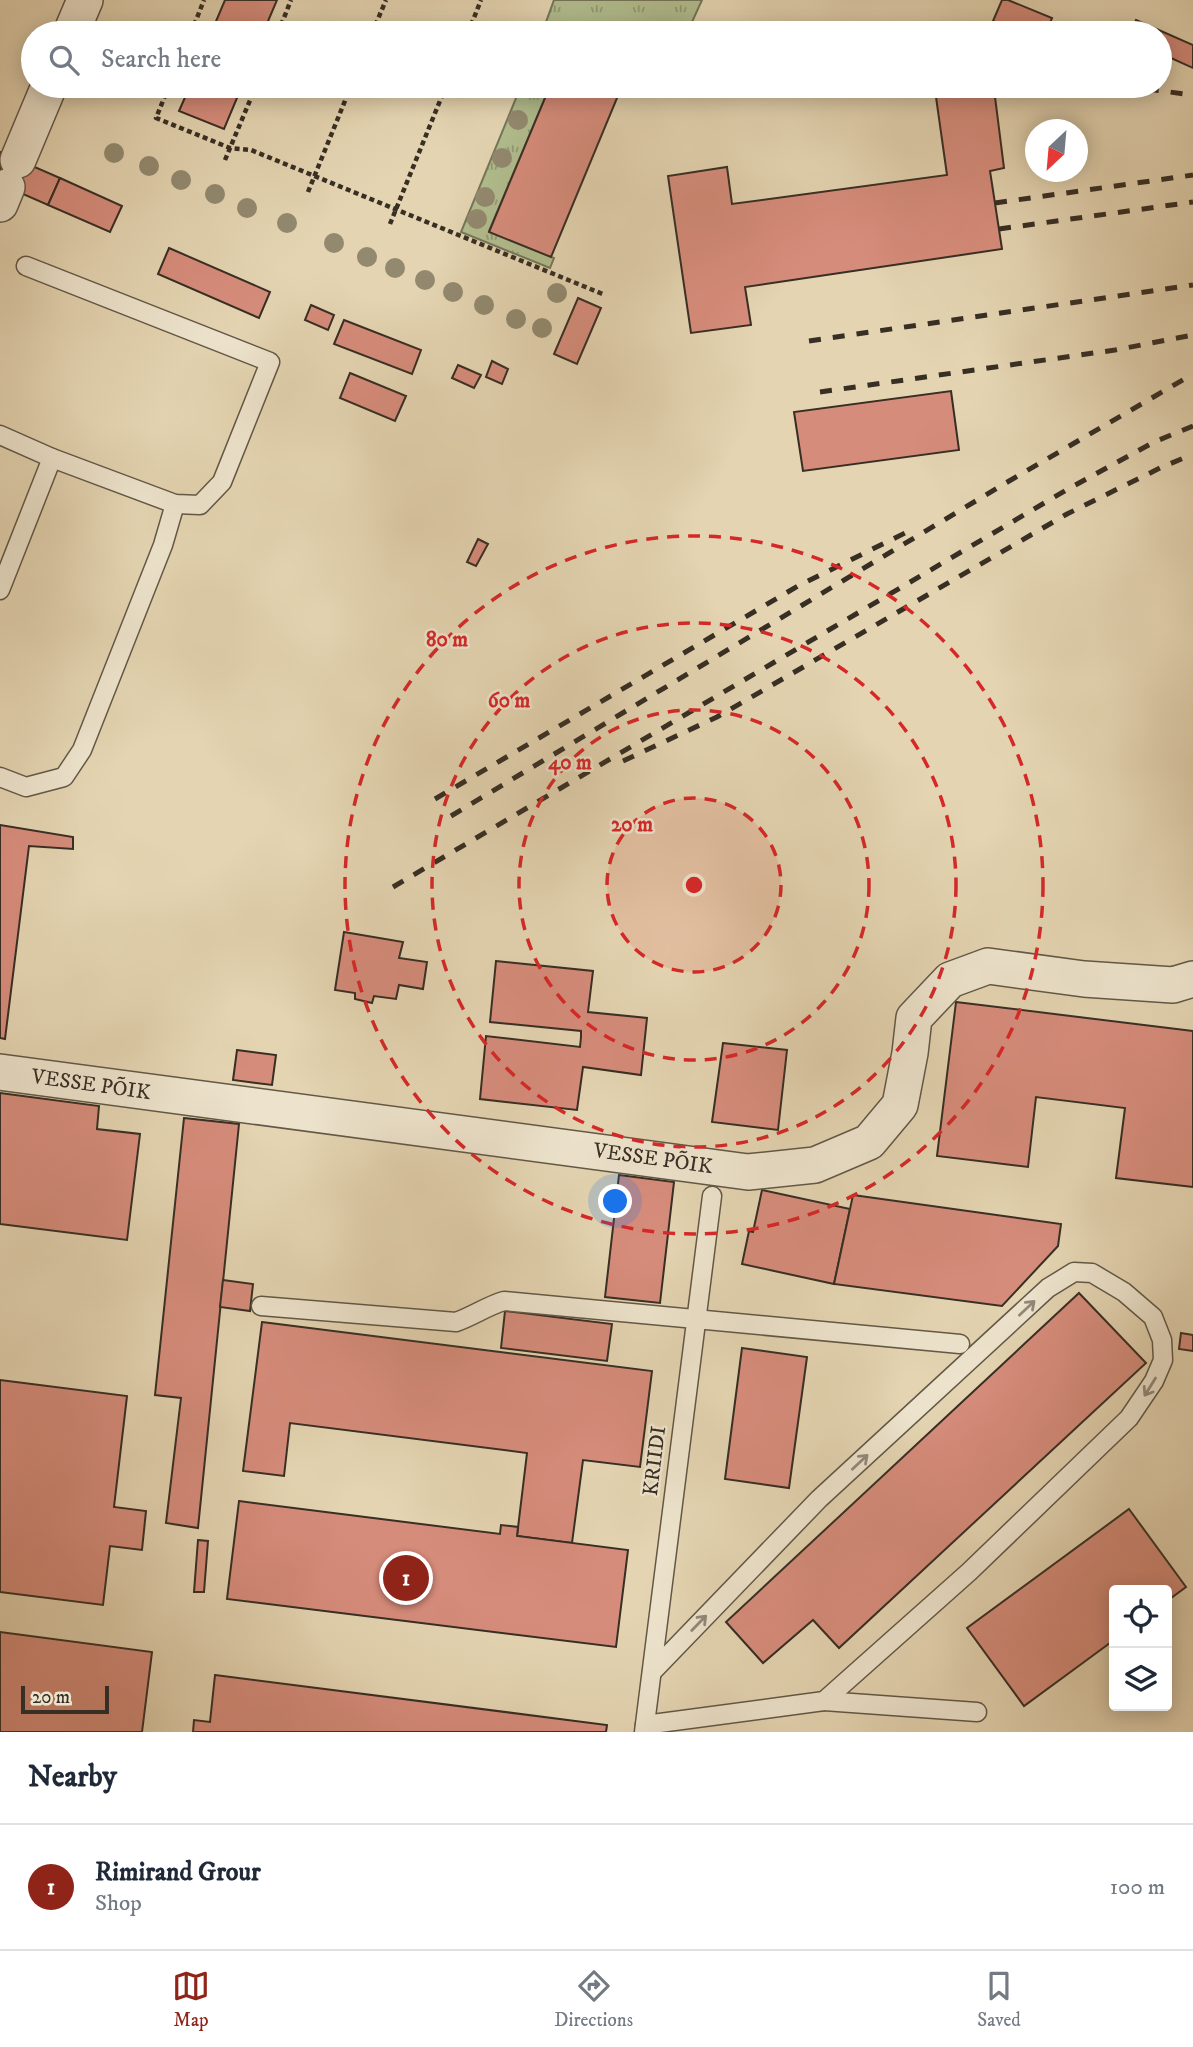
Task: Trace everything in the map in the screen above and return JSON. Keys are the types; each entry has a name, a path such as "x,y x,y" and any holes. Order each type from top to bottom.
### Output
{"street":[{"path":"76,21 85,0"},
{"path":"8,184 44,98"},
{"name":"VESSE PÕIK","path":"0,1072 748,1172 815,1165 869,1142 900,1105 914,1018 950,979 988,966 1084,979 1173,985 1193,979"}],"lane":[{"path":"0,435 52,458 175,504 200,505 222,482 270,362 26,266"},
{"path":"0,590 52,458"},
{"path":"0,777 26,787 64,776 82,750 163,545 175,504"},
{"name":"KRIIDI","path":"645,1729 712,1196"},
{"path":"652,1672 819,1499 1048,1289 1074,1272 1092,1273 1124,1292 1153,1317 1162,1340 1163,1360 1154,1381 1129,1418 969,1572 824,1701"},
{"path":"261,1306 456,1322 488,1306 505,1301 960,1345"},
{"path":"645,1729 824,1701 977,1712"}],"path":[{"path":"196,21 204,0"},
{"path":"283,21 291,0"},
{"path":"377,21 386,0"},
{"path":"473,21 481,0"},
{"path":"164,98 156,118 230,148 251,150 315,175 605,295"},
{"path":"225,160 251,98"},
{"path":"308,192 346,98"},
{"path":"390,224 441,98"}],"green space":[{"path":"554,0 702,0 692,21 546,21"},
{"path":"516,98 545,98 489,231 554,258 550,268 461,232"}],"building":[{"path":"225,0 277,0 268,21 216,21"},
{"path":"1002,0 1052,18 1051,21 993,21"},
{"path":"1172,36 1193,45 1193,68 1172,58"},
{"path":"185,98 237,98 224,129 179,111"},
{"path":"545,98 617,98 551,257 489,232"},
{"path":"936,98 995,98 1004,168 990,171 1002,249 745,287 751,325 691,333 668,176 727,167 732,204 947,175"},
{"path":"0,152 60,178 48,205 0,184"},
{"path":"60,178 122,206 110,232 48,205"},
{"path":"169,248 270,292 259,318 158,274"},
{"path":"578,298 601,308 577,364 554,354"},
{"path":"311,305 334,315 328,330 305,320"},
{"path":"344,320 421,350 412,374 334,344"},
{"path":"492,361 508,369 502,384 486,377"},
{"path":"458,365 481,375 474,388 452,378"},
{"path":"350,373 406,396 395,421 340,398"},
{"path":"951,391 959,450 803,471 794,412"},
{"path":"478,539 488,544 476,566 467,562"},
{"path":"0,825 73,837 73,849 29,846 5,1039 0,1038"},
{"path":"344,932 403,942 399,958 427,962 423,989 399,985 396,999 374,996 372,1003 355,999 355,993 335,990"},
{"path":"496,961 593,971 588,1012 647,1018 641,1075 583,1067 577,1110 480,1099 486,1036 580,1047 581,1031 490,1022"},
{"path":"956,1002 1193,1031 1193,1187 1116,1178 1125,1108 1036,1097 1028,1167 937,1156"},
{"path":"723,1043 787,1050 778,1130 712,1122"},
{"path":"237,1050 276,1055 272,1085 233,1080"},
{"path":"0,1093 99,1106 97,1129 140,1134 127,1240 0,1224"},
{"path":"184,1118 239,1124 198,1528 166,1523 181,1398 155,1395"},
{"path":"619,1175 674,1182 660,1303 605,1297"},
{"path":"762,1190 850,1209 834,1284 742,1264 749,1231 753,1232"},
{"path":"853,1195 1061,1224 1058,1246 1002,1306 834,1284"},
{"path":"223,1280 253,1284 250,1311 220,1307"},
{"path":"1079,1293 1146,1363 839,1648 813,1620 763,1663 726,1622"},
{"path":"505,1311 612,1324 607,1361 501,1348"},
{"path":"262,1322 652,1371 640,1467 583,1460 572,1543 517,1536 527,1453 290,1423 284,1476 243,1471"},
{"path":"1181,1333 1193,1335 1193,1351 1179,1349"},
{"path":"742,1348 807,1357 789,1488 725,1479"},
{"path":"0,1380 127,1396 114,1507 146,1511 142,1550 110,1546 103,1605 0,1592"},
{"path":"239,1501 500,1534 501,1525 518,1527 517,1536 628,1550 616,1647 227,1599"},
{"path":"1129,1509 1186,1587 1172,1597 1172,1585 1109,1585 1109,1644 1024,1706 967,1628"},
{"path":"198,1540 208,1541 204,1592 194,1592"},
{"path":"0,1632 152,1652 142,1732 0,1732"},
{"path":"215,1675 607,1725 606,1732 193,1732 194,1720 210,1722"}],"railway":[{"path":"1172,92 1193,95"},
{"path":"995,203 1193,175"},
{"path":"999,229 1193,202"},
{"path":"809,341 1193,285"},
{"path":"820,392 1115,350 1193,335"},
{"path":"451,816 1004,484 1193,374"},
{"path":"393,887 1068,489 1154,442 1193,426"},
{"path":"623,761 717,717 1067,514 1193,454"},
{"path":"435,799 798,586 907,532"}],"place":[{"name":"Rimirand Grour","path":"406,1578"}]}
